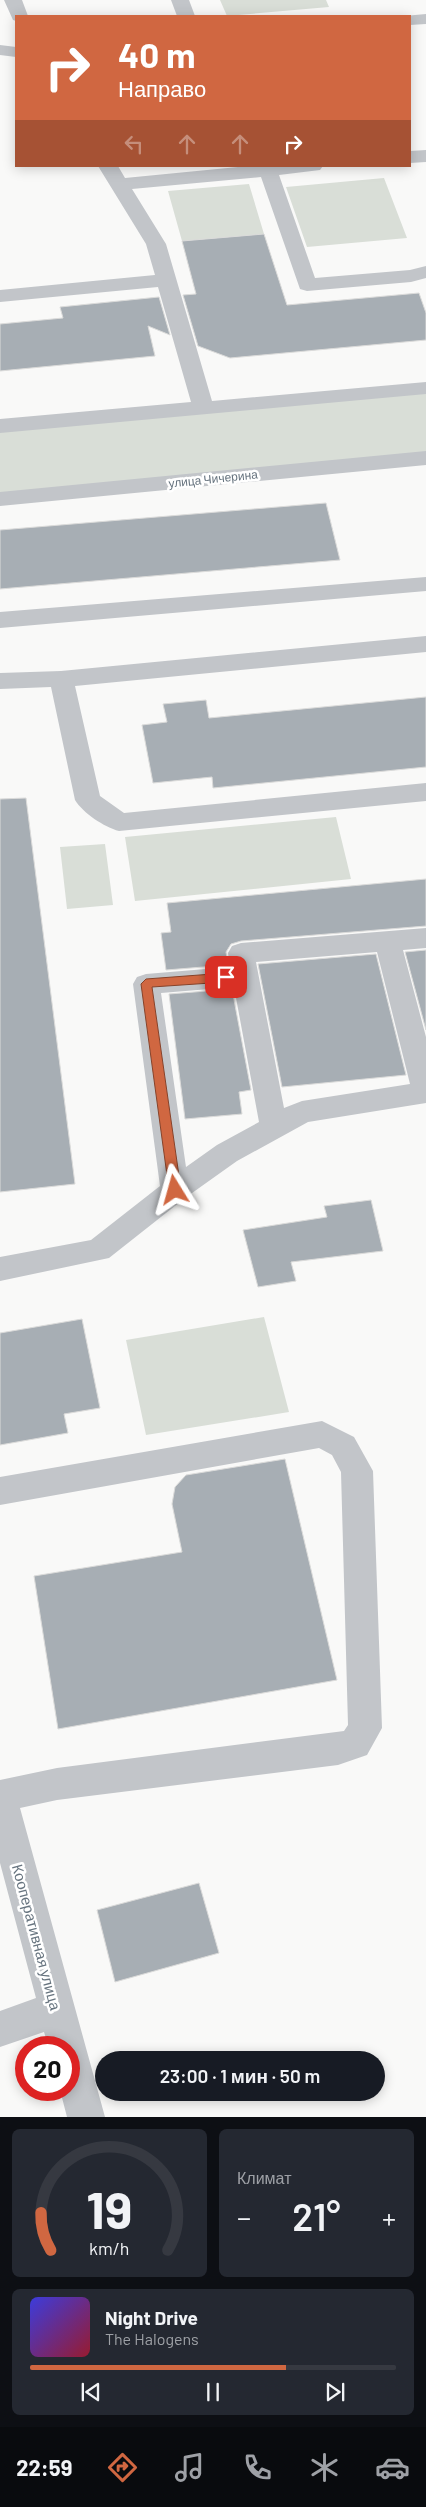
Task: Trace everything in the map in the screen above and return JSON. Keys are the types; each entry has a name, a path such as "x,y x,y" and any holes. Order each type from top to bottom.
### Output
{"street":[{"path":"13,0 19,15"},
{"path":"180,0 186,15"},
{"path":"411,20 426,19"},
{"path":"0,50 15,52"},
{"path":"109,167 156,244 203,408"},
{"path":"120,184 302,167"},
{"path":"268,170 307,285 411,276 426,272"},
{"path":"0,296 166,280"},
{"path":"0,426 426,388"},
{"name":"улица Чичерина","path":"0,499 426,458"},
{"path":"0,620 426,584"},
{"path":"0,681 61,679 426,644"},
{"path":"61,679 88,800 119,822 426,792"},
{"path":"274,1128 241,953 426,938"},
{"path":"0,1270 99,1250 175,1190 227,1153 302,1112 426,1092 388,941"},
{"path":"175,1190 146,984 245,976"},
{"path":"0,1491 322,1434 343,1446 357,1471 365,1728 355,1744 338,1749 57,1784 0,1797"},
{"name":"Кооперативная улица","path":"0,1797 64,2036"},
{"path":"0,2029 57,2009"},
{"path":"80,2095 86,2117"}],"shaded area":[{"path":"220,0 326,0 329,7 238,15 227,15"},
{"path":"384,178 407,238 307,247 286,187"},
{"path":"249,184 264,234 182,241 168,191"},
{"path":"426,388 426,460 0,501 0,426"},
{"path":"336,817 351,879 135,901 125,837"},
{"path":"105,844 113,905 67,909 60,847"},
{"path":"264,1317 289,1412 146,1435 126,1340"}],"building":[{"path":"264,234 287,305 419,293 426,313 426,340 230,358 198,346 183,295 196,294 182,241"},
{"path":"159,297 170,335 148,326 155,356 0,371 0,324 63,318 60,307"},
{"path":"326,503 340,560 0,589 0,530"},
{"path":"426,697 426,767 213,788 212,777 153,783 142,725 167,722 163,704 206,700 209,718"},
{"path":"26,798 75,1184 0,1192 0,799"},
{"path":"426,879 426,926 241,941 231,944 226,952 228,965 166,970 161,933 171,932 167,903"},
{"path":"426,950 426,1030 405,952"},
{"path":"376,954 406,1075 282,1087 258,964"},
{"path":"232,989 251,1090 239,1092 242,1114 185,1119 169,994"},
{"path":"371,1200 383,1251 291,1262 296,1281 258,1287 243,1230 327,1217 324,1206"},
{"path":"82,1319 100,1408 64,1414 68,1433 0,1445 0,1333"},
{"path":"285,1459 337,1680 58,1729 34,1576 182,1552 172,1504 175,1487 186,1475"},
{"path":"199,1883 219,1953 115,1982 97,1910"}],"route":[{"path":"175,1190 146,984 226,977"}]}
